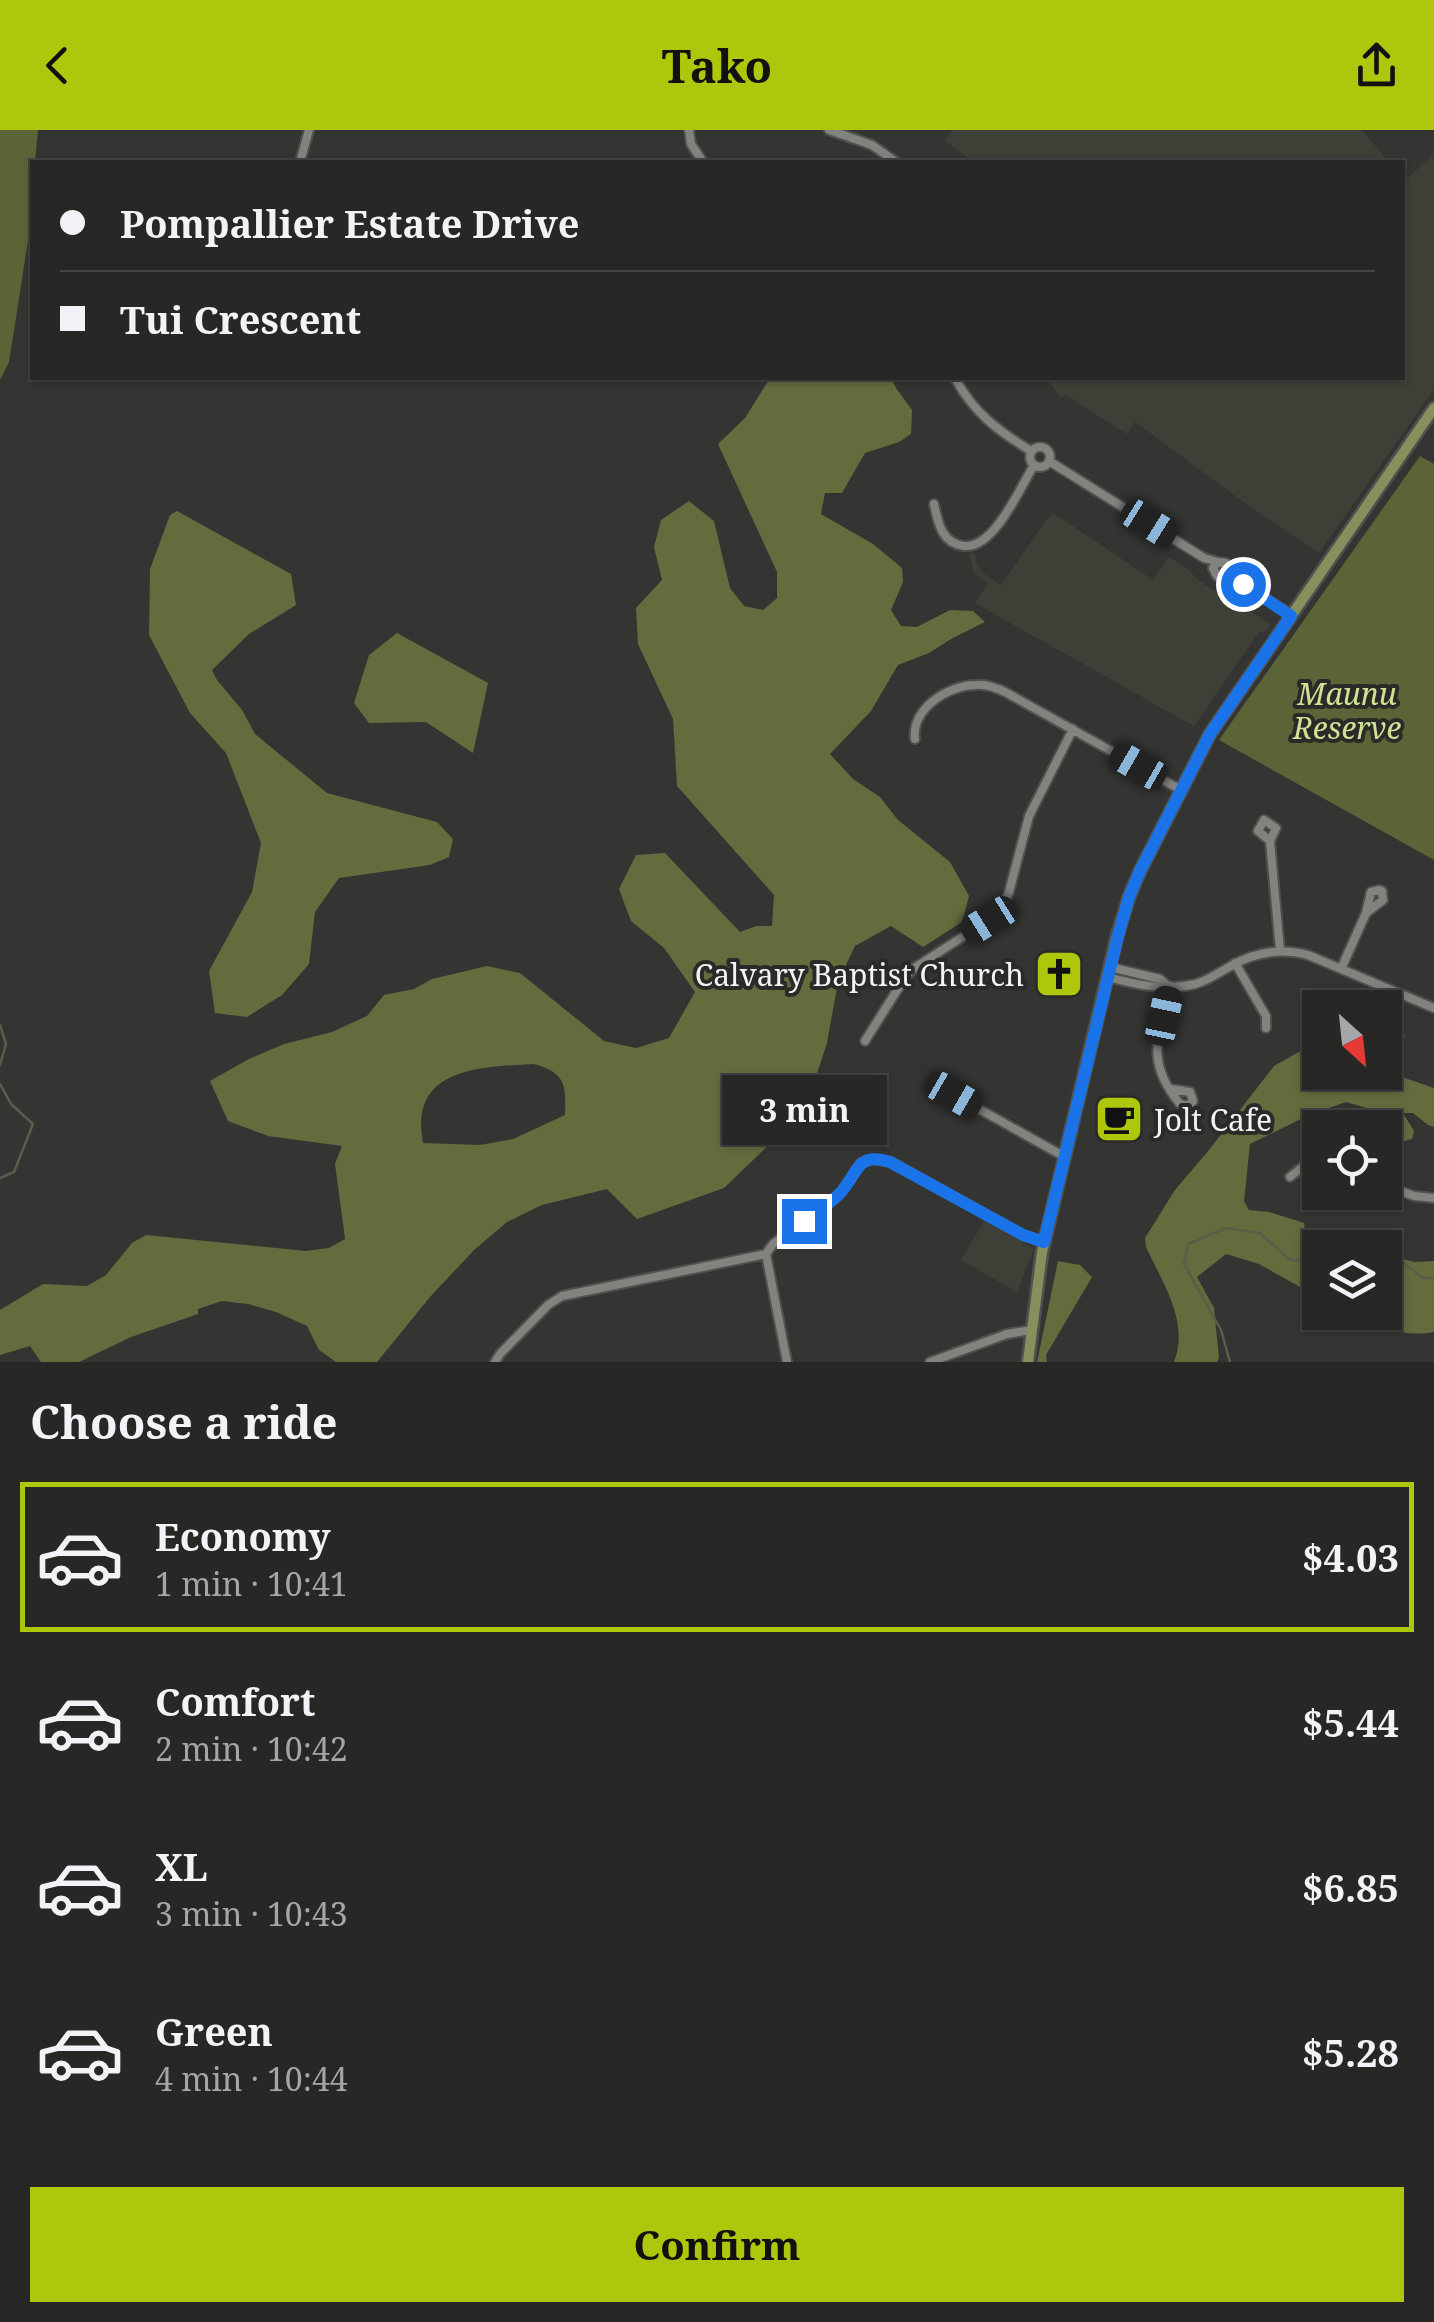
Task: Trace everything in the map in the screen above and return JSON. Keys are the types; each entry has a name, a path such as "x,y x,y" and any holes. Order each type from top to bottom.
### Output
{"main road":[{"path":"1028,1362 1044,1242 1129,897 1210,734 1434,408"}],"street":[{"path":"301,160 309,130"},
{"path":"689,130 691,144 702,160"},
{"path":"830,130 872,145 893,160"},
{"path":"956,380 988,422 1031,451"},
{"path":"1044,447 1050,454 1049,461 1040,467 1034,465 1031,451 1044,447"},
{"path":"1049,461 1216,566"},
{"path":"934,504 940,529 950,541 965,546 981,543 994,531 1034,465"},
{"path":"1216,566 1226,562 1227,573"},
{"path":"1216,566 1217,576 1227,573"},
{"path":"1227,573 1291,616"},
{"path":"915,739 915,724 936,698 956,688 977,684 998,688 1181,790"},
{"path":"865,1040 906,976 1003,907 1029,816 1073,729"},
{"path":"1270,841 1280,950"},
{"path":"1341,969 1366,913"},
{"path":"1109,972 1160,980 1168,986 1202,982 1235,963 1280,950 1308,954 1434,1008"},
{"path":"1235,963 1266,1016 1266,1028"},
{"path":"1168,986 1156,1056 1160,1074 1171,1089"},
{"path":"954,1095 1065,1158"},
{"path":"495,1362 542,1311 562,1296 766,1254 773,1244 840,1194 861,1163 874,1158 890,1162 1023,1235 1044,1242"},
{"path":"1290,1176 1302,1167"},
{"path":"1402,1191 1434,1198"},
{"path":"766,1254 788,1362"},
{"path":"930,1362 1000,1336 1031,1330"}],"shaded area":[{"path":"952,130 1362,130 1387,160 971,160 945,141"},
{"path":"1434,153 1434,389 1319,553 1135,422 1127,434 1066,395 1061,398 1048,380 1405,380 1405,181"},
{"path":"1052,512 1153,580 1169,557 1199,581 1271,624 1266,631 1259,632 1194,726 975,603 988,583 974,573 969,554 974,552 983,573 1001,585"},
{"path":"985,1220 1034,1249 1017,1292 961,1260"}],"green space":[{"path":"0,130 38,130 35,160 30,160 30,228 9,362 0,380"},
{"path":"769,380 892,380 912,410 911,434 865,453 842,493 825,493 821,514 873,544 902,568 903,582 891,610 901,626 917,627 950,610 973,611 985,622 898,665 871,711 830,754 853,779 880,797 898,820 950,862 969,896 962,922 923,947 891,926 855,946 838,982 827,1043 805,1110 724,1188 637,1219 607,1189 542,1205 507,1222 430,1297 377,1362 336,1362 319,1350 307,1326 276,1312 222,1301 79,1362 41,1362 30,1346 0,1355 0,1310 43,1284 87,1286 106,1275 132,1243 146,1235 306,1251 329,1248 345,1239 335,1164 342,1146 268,1136 228,1121 210,1081 247,1060 367,1016 384,995 487,966 520,973 604,1041 636,1048 669,1038 695,992 664,948 631,921 619,889 636,855 665,853 740,932 772,926 774,895 677,786 673,719 638,644 636,608 662,580 654,547 661,520 689,501 714,521 730,588 744,606 763,610 777,598 777,572 718,444 745,418","holes":["534,1064 552,1072 562,1082 565,1115 513,1139 480,1145 423,1143 421,1118 427,1099 437,1086 453,1076 491,1067"]},
{"name":"Maunu Reserve","path":"1420,456 1434,464 1434,860 1219,740"},
{"path":"177,511 291,574 296,605 249,634 212,670 255,734 327,793 437,822 453,839 449,857 430,865 339,878 315,912 309,964 282,995 247,1017 215,1013 209,971 252,892 261,843 226,753 190,713 149,635 150,569 170,515"},
{"path":"397,633 488,683 473,753 426,722 369,723 354,703 369,655"},
{"path":"1302,1050 1302,1090 1402,1090 1402,1077 1434,1088 1434,1127 1413,1113 1403,1113 1414,1131 1412,1139 1404,1141 1402,1110 1373,1110 1346,1102 1323,1110 1302,1110 1302,1118 1250,1144 1244,1201 1249,1210 1304,1223 1302,1288 1259,1264 1226,1254 1197,1277 1214,1308 1219,1358 1217,1362 1174,1362 1179,1332 1176,1317 1145,1238 1175,1190 1274,1066"},
{"path":"1402,1259 1434,1261 1434,1332 1394,1330 1402,1330"},
{"path":"1058,1261 1080,1265 1092,1277 1046,1355 1047,1362 1037,1362"}],"waterway":[{"path":"0,1025 6,1044 0,1065"},
{"path":"0,1084 11,1104 33,1124 14,1172 0,1178"},
{"path":"1230,1362 1221,1330 1184,1264 1188,1244 1226,1228 1260,1233 1289,1259 1302,1262"},
{"path":"1402,1261 1423,1278 1434,1278"}],"place":[{"name":"Calvary Baptist Church","path":"1059,974"},
{"name":"Jolt Cafe","path":"1119,1119"}],"route":[{"path":"804,1221 840,1194 861,1163 874,1158 890,1162 1023,1235 1044,1242 1129,897 1210,734 1291,616 1243,584"}]}
